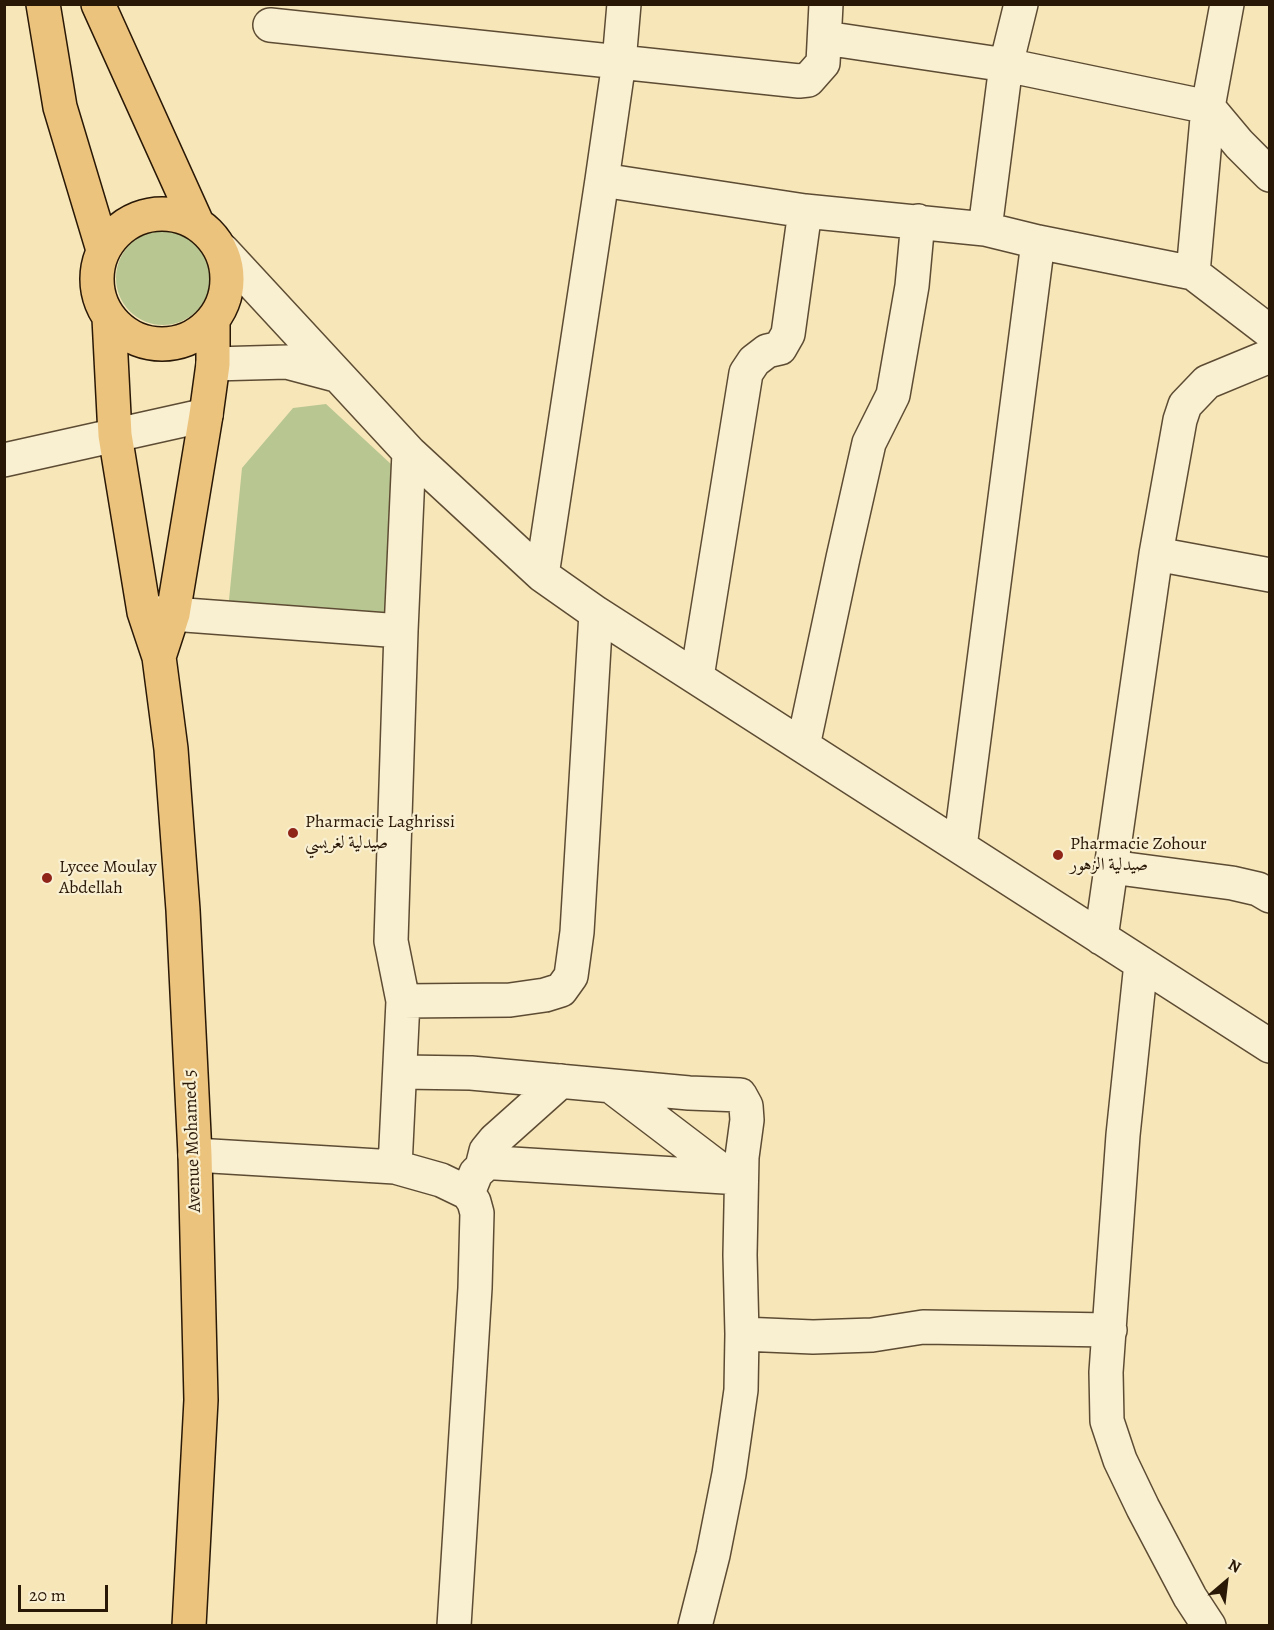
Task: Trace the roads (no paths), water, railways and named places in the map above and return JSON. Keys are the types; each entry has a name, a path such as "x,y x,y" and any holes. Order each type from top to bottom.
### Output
{"main road":[{"path":"43,4 60,107 103,250"},
{"path":"98,4 197,223"},
{"path":"162,213 180,216 197,223 211,235 222,250 228,275 225,300 213,321 198,334 180,342 160,345 141,341 123,332 109,318 96,285 97,268 103,250 113,235 127,224 144,216 162,213"},
{"name":"Avenue Mohamed 5","path":"109,318 115,435 159,613 159,657 171,749 183,910 195,1155 201,1400 189,1626"},
{"path":"159,613 206,415 213,363 213,321"}],"street":[{"path":"542,575 619,62 624,4"},
{"path":"270,25 787,81 808,80 823,63 826,4"},
{"path":"985,229 1006,65 1021,4"},
{"path":"1193,273 1208,107 1227,4"},
{"path":"825,38 1006,65 1208,107 1269,175"},
{"path":"602,180 805,211 985,229 1193,273 1269,332"},
{"path":"697,677 747,373 754,361 767,351 780,348 788,334 805,211"},
{"path":"803,746 870,443 893,394 912,286 918,221"},
{"path":"960,847 1038,242"},
{"path":"222,250 409,452 542,575 596,613 1269,1046"},
{"path":"1101,938 1156,554 1180,420 1185,405 1207,382 1269,356"},
{"path":"213,363 287,362 336,375"},
{"path":"4,460 206,415"},
{"path":"395,1167 403,1001 392,941 409,452"},
{"path":"1156,554 1269,575"},
{"path":"159,613 401,631"},
{"path":"403,1001 510,1000 545,995 561,990 571,976 577,932 596,613"},
{"path":"1111,867 1232,883 1258,890 1269,896"},
{"path":"1141,963 1123,1135 1106,1372 1107,1421 1120,1460 1143,1508 1190,1597 1209,1626"},
{"path":"400,1072 471,1073 612,1087 740,1095 746,1106 747,1120 742,1157 735,1177 740,1255 741,1390 729,1474 713,1555 695,1626"},
{"path":"454,1626 470,1382 477,1213 474,1202 475,1180 486,1151 495,1140 561,1081"},
{"path":"612,1087 735,1177"},
{"path":"195,1155 395,1167 441,1180 475,1180"},
{"path":"475,1180 487,1163 735,1177"},
{"path":"742,1334 825,1337 872,1335 923,1327 1110,1330"}],"place":[{"name":"Pharmacie Laghrissi صيدلية لغريسي","path":"293,833"},
{"name":"Pharmacie Zohour صيدلية الزهور","path":"1058,855"},
{"name":"Lycee Moulay Abdellah","path":"47,878"}]}
